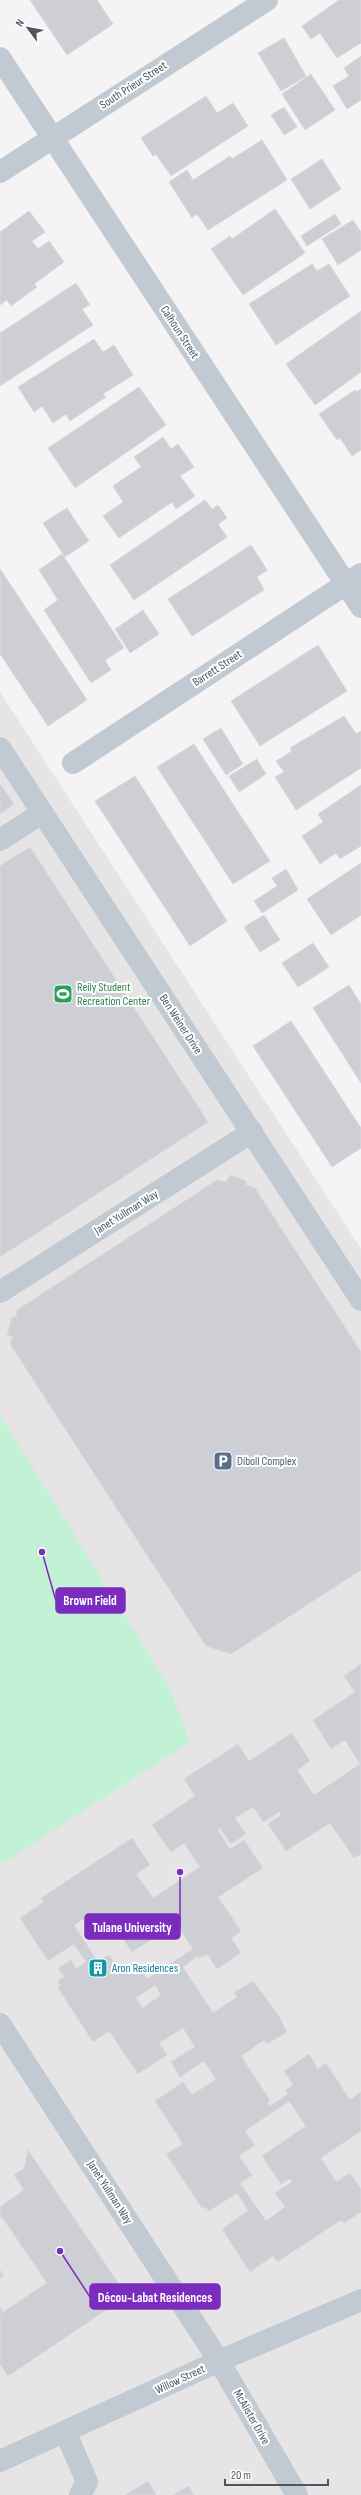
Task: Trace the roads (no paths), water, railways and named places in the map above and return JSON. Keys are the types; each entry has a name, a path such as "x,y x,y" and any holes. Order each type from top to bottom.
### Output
{"street":[{"name":"South Prieur Street","path":"0,172 52,137 267,0"},
{"name":"Calhoun Street","path":"0,58 52,137 353,579 361,607"},
{"name":"Barrett Street","path":"73,763 353,579"},
{"name":"Ben Weiner Drive","path":"0,748 361,1300"},
{"path":"0,840 42,813"},
{"name":"Janet Yullman Way","path":"0,1292 252,1132"},
{"name":"Janet Yullman Way","path":"0,2024 219,2361"},
{"name":"Willow Street","path":"0,2461 219,2361 361,2300"},
{"name":"McAlister Drive","path":"219,2361 297,2495"},
{"path":"65,2431 87,2482 80,2495"}],"place":[{"name":"Reily Student Recreation Center","path":"63,994"},
{"name":"Diboll Complex","path":"223,1461"},
{"name":"Brown Field","path":"42,1552"},
{"name":"Tulane University","path":"180,1872"},
{"name":"Aron Residences","path":"98,1968"},
{"name":"Décou-Labat Residences","path":"60,2251"}]}
